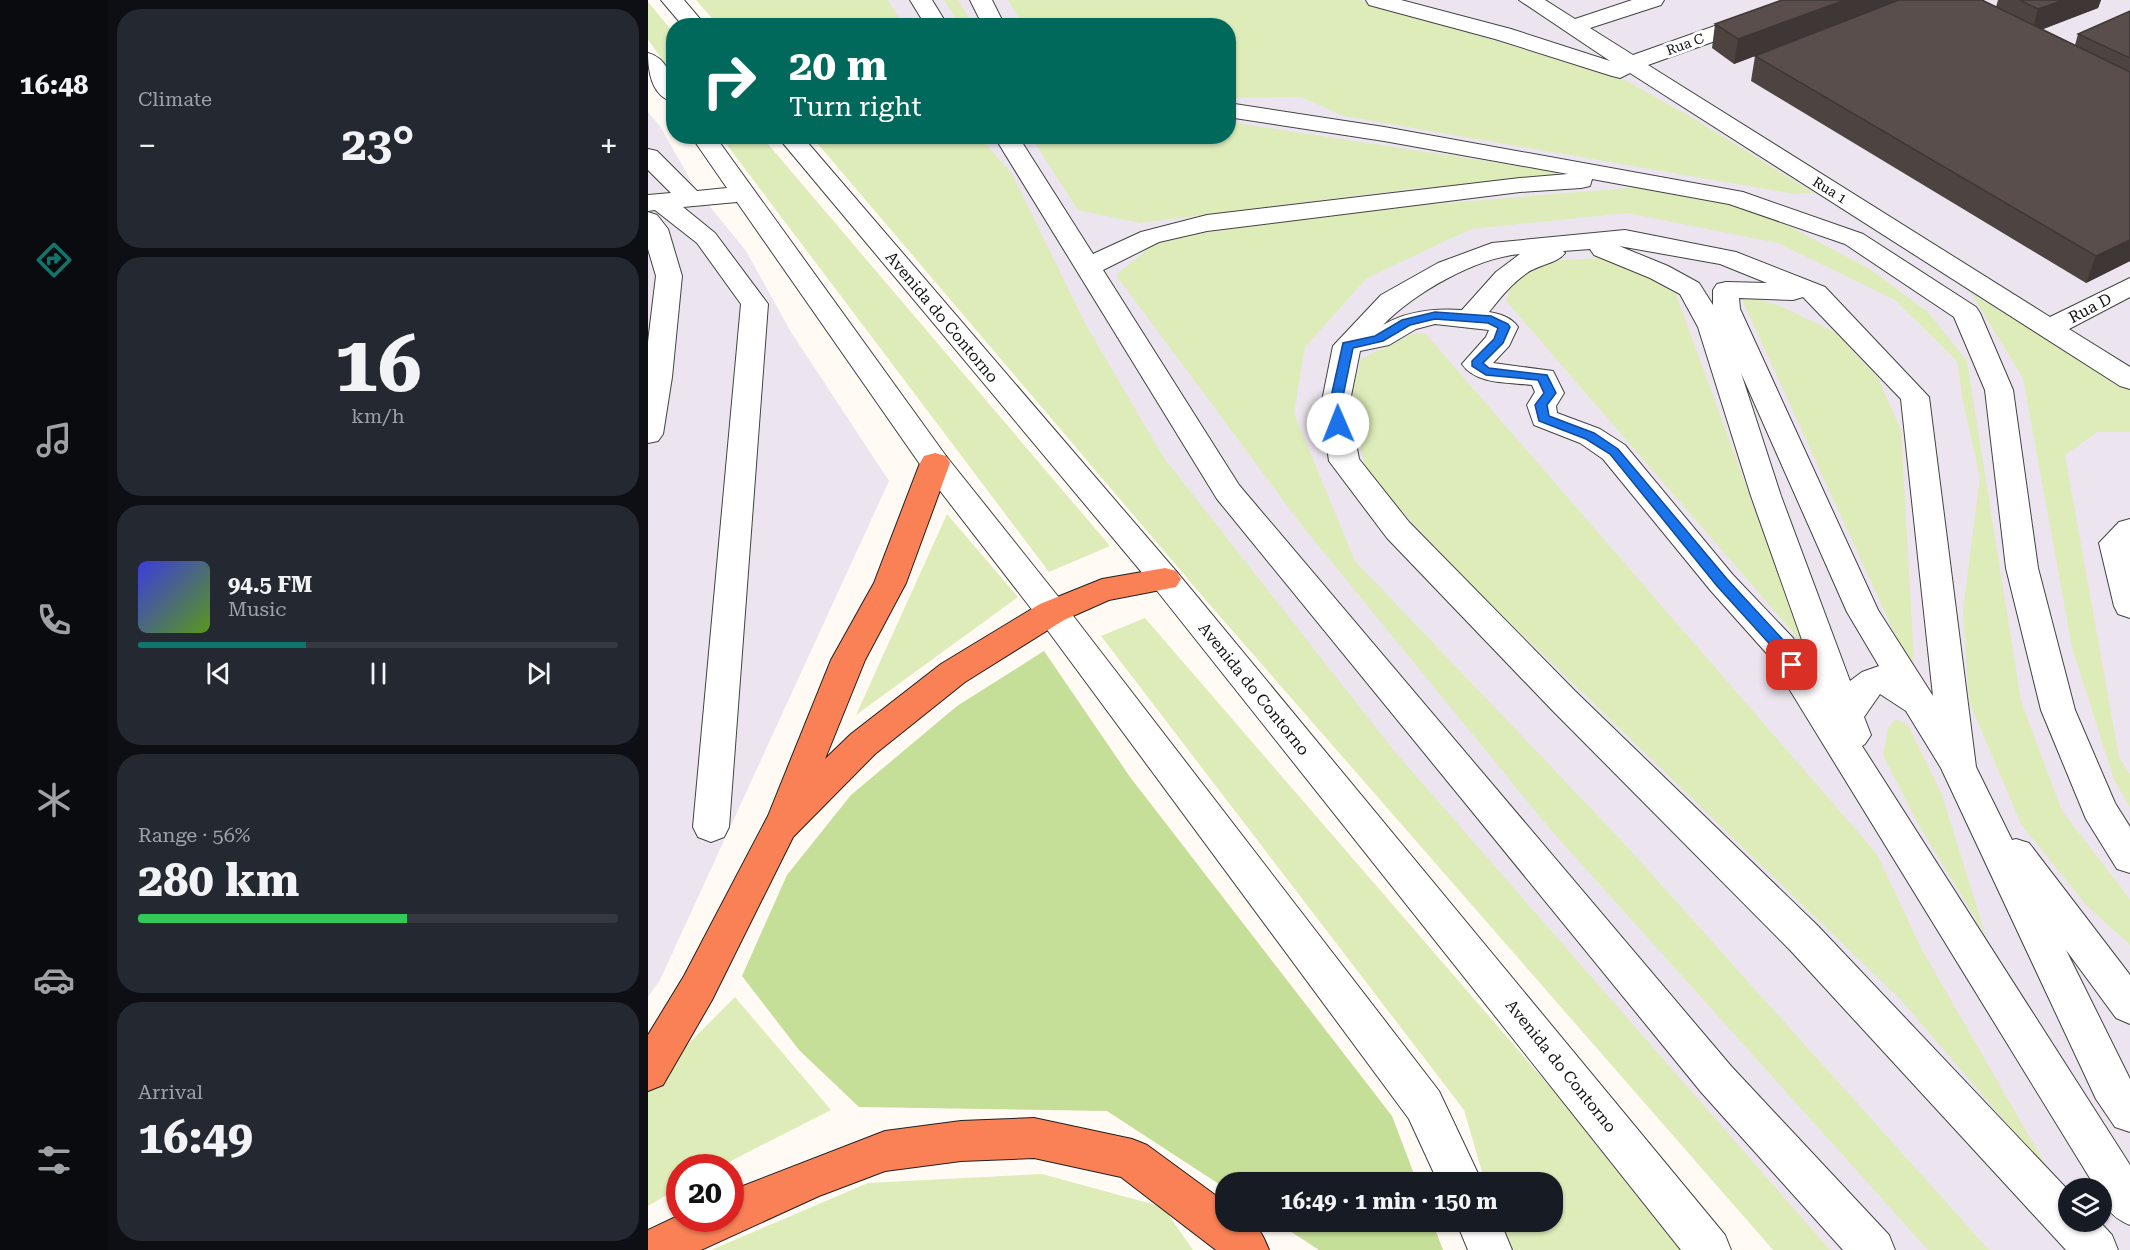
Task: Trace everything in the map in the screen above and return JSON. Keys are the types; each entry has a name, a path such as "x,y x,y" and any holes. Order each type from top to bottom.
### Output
{"highway":[{"path":"648,1072 698,988 780,827 848,660 890,583 935,463"},
{"path":"780,827 863,744 953,673 1052,612 1102,590 1165,579"},
{"path":"744,1206 885,1151 961,1141 1034,1138 1132,1159 1242,1243 1247,1250"},
{"path":"654,1250 691,1232"}],"street":[{"path":"672,0 687,18"},
{"path":"921,0 932,18"},
{"path":"981,0 990,18"},
{"path":"1377,0 1503,34 1662,84"},
{"name":"Rua 1","path":"1530,0 2130,380"},
{"path":"1572,27 1653,0"},
{"name":"Rua C","path":"1630,64 1808,0"},
{"path":"649,61 666,84"},
{"path":"1236,111 1734,196 1854,240 1966,313 2000,390 2022,568 2058,710 2099,809 2130,858"},
{"path":"710,144 935,463 1052,612 1424,1105 1455,1172"},
{"name":"Avenida do Contorno","path":"796,144 1165,579 1709,1250"},
{"path":"1011,144 1228,492 1716,1079 1873,1250"},
{"path":"648,156 691,199"},
{"path":"1087,267 1150,237 1208,223 1520,185 1630,177"},
{"path":"652,209 691,199 745,194"},
{"path":"648,434 658,377 669,276 655,229 652,209"},
{"path":"652,209 706,238 755,304 711,827"},
{"path":"1469,318 1518,265 1541,254 1624,238 1727,258 1816,293 1916,397 1964,781 2130,1006"},
{"path":"1875,796 1766,496 1712,327 1690,289 1659,272 1590,243 1501,248 1447,269 1391,301 1347,346 1335,406 1344,460 1398,530 1563,700 1804,938 2058,1209"},
{"name":"Rua D","path":"2049,329 2130,286"},
{"path":"1816,293 1726,290 1726,309 1863,612 1964,781 2111,1086 2130,1113"},
{"path":"1347,346 1379,339 1406,323 1435,316 1491,320 1504,327 1499,340 1476,364 1486,371 1543,377 1550,393 1541,405 1544,418 1590,436 1606,446 1641,481 1722,583 1781,647 2130,1204"},
{"path":"2130,530 2115,543 2130,606"},
{"path":"1846,718 1858,693 1868,683 1881,678 1918,702"},
{"path":"1483,1232 1490,1250"},
{"path":"2079,1232 2096,1250"}],"shaded area":[{"path":"709,0 2130,0 2130,1250 1777,1250 832,144 1236,144 1236,18 725,18"},
{"path":"648,112 660,126 666,137 666,144 670,144 695,188 746,251 791,332 889,481 660,980 648,997"}],"green space":[{"path":"696,0 888,0 899,18 712,18"},
{"path":"944,0 958,0 969,18 956,18"},
{"path":"1008,0 1359,0 1623,79 1698,121 1814,193 1795,194 1344,116 1301,97 1236,98 1236,18 1019,18"},
{"path":"648,2 666,24 666,64 648,40"},
{"path":"1236,123 1585,176 1419,188 1140,223 1078,210 1036,144 1236,144"},
{"path":"726,144 768,144 1110,546 1049,572"},
{"path":"818,144 986,144 1012,174 1086,325 1164,458 1395,752 1830,1250 1773,1250 1210,605"},
{"path":"1652,186 1758,210 1868,268 1928,312 1967,361 2021,701 2062,811 2130,899 2130,945 2087,906 2021,824 1969,701 1963,610 1980,477 1963,402 1957,361 1895,300 1778,243 1627,213 1471,229 1367,278 1305,347 1294,413 1355,561 1621,840 1989,1250 1928,1250 1550,829 1303,527 1116,275 1159,240 1337,212"},
{"path":"1599,258 1643,275 1675,292 1805,646 1506,301 1514,276 1549,261"},
{"path":"1739,293 1780,306 1835,332 1878,378 1901,430 1915,678"},
{"path":"1971,293 2130,390 2130,432 2097,432 2065,455 2119,757 2130,774 2130,807 2114,780 2072,647 2023,378"},
{"path":"1425,333 1877,854 1921,948 2052,1176 1901,1000 1467,581 1367,474 1349,404 1361,359 1412,334"},
{"path":"947,514 1018,597 856,715"},
{"path":"1145,618 1691,1250 1505,1250 1500,1232 1563,1232 1563,1172 1482,1172 1464,1110 1101,636"},
{"path":"1044,651 1130,777 1392,1116 1413,1172 1215,1172 1215,1181 1107,1111 859,1107 799,1050 742,976 787,875 851,795 957,706"},
{"path":"1896,719 1908,725 1941,792 1986,936 1917,822 1883,755 1888,728"},
{"path":"735,997 831,1110 744,1154 666,1154 666,1196 648,1206 648,1084"},
{"path":"1042,1174 1163,1207 1193,1250 711,1250 868,1183"},
{"path":"1292,1232 1436,1232 1443,1250 1319,1250"}],"building":[{"path":"1782,0 1845,0 1738,39 1715,24"},
{"path":"1899,0 1982,0 2130,72 2130,240 2096,256 1755,56"},
{"path":"2020,0 2064,0 2038,9"},
{"path":"2130,11 2130,58 2078,34"}],"route":[{"path":"1338,424 1335,406 1347,346 1379,339 1406,323 1435,316 1491,320 1504,327 1499,340 1476,364 1486,371 1543,377 1550,393 1541,405 1544,418 1590,436 1614,452 1641,481 1722,583 1781,647 1792,665"}]}
